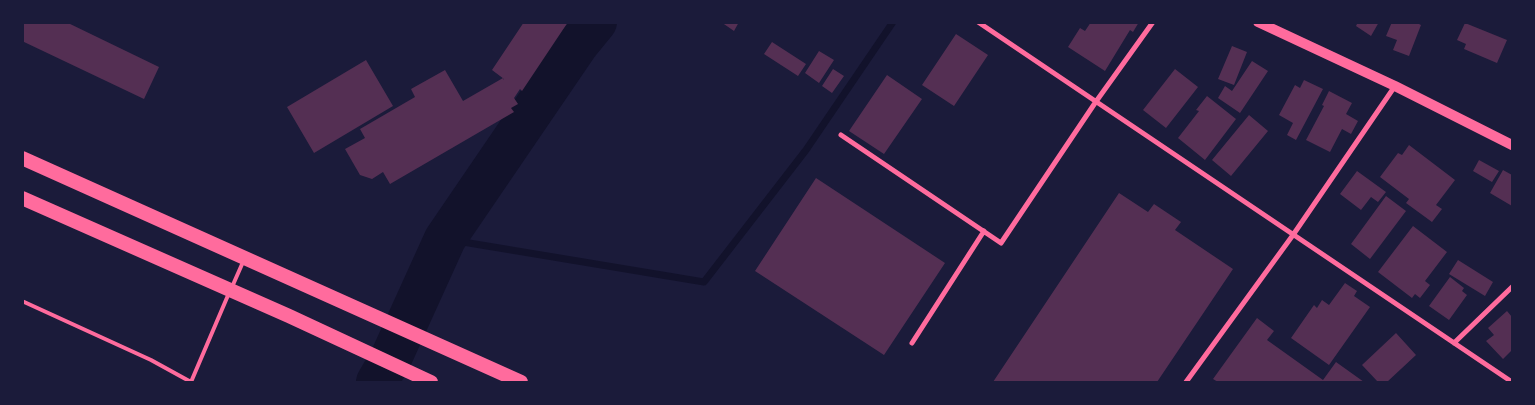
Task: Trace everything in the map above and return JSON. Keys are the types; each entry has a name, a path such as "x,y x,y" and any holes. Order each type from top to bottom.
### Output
{"highway":[{"path":"22,158 521,382"},
{"path":"22,198 289,316 431,382"}],"main road":[{"path":"1258,22 1395,86 1512,145"}],"street":[{"path":"978,22 1095,103 1512,382"},
{"path":"841,135 1001,243 1095,103 1153,22"},
{"path":"1186,382 1293,235 1395,86"},
{"path":"912,343 984,231"},
{"path":"1454,343 1512,287"}],"lane":[{"path":"22,301 152,360 191,382 245,257"}],"building":[{"path":"22,22 66,22 159,67 144,99 22,41"},
{"path":"524,22 568,22 522,91 520,89 514,98 518,104 511,108 514,112 390,184 383,172 372,179 360,175 345,149 365,138 360,129 415,97 411,89 445,70 463,101 503,78 492,70"},
{"path":"721,22 739,22 734,31"},
{"path":"1091,22 1139,22 1133,32 1130,30 1105,71 1068,47 1080,28 1085,31"},
{"path":"1358,22 1379,22 1371,36 1356,26"},
{"path":"1392,22 1415,22 1421,25 1409,56 1393,50 1397,40 1386,36"},
{"path":"1465,23 1507,40 1497,63 1464,49 1466,44 1457,40"},
{"path":"956,34 988,55 954,106 922,85"},
{"path":"772,42 806,64 798,76 764,54"},
{"path":"1232,46 1247,52 1234,85 1218,79"},
{"path":"819,51 834,60 819,83 805,73"},
{"path":"366,60 393,106 314,153 287,107"},
{"path":"1252,61 1268,71 1240,113 1218,98 1225,86 1232,91"},
{"path":"833,69 844,76 832,93 822,86"},
{"path":"1175,69 1198,87 1166,128 1143,110"},
{"path":"887,75 922,99 884,154 849,131"},
{"path":"1304,80 1323,89 1296,140 1287,135 1293,123 1279,115 1295,85 1300,88"},
{"path":"1329,91 1352,103 1346,114 1358,121 1351,134 1342,129 1330,152 1306,140 1324,106 1322,105"},
{"path":"1207,96 1236,119 1205,160 1178,138 1199,111 1196,110"},
{"path":"1249,115 1268,131 1231,176 1212,160"},
{"path":"1409,145 1455,180 1436,205 1442,209 1432,222 1406,203 1409,199 1380,177 1398,153 1402,155"},
{"path":"1479,160 1499,171 1492,182 1473,171"},
{"path":"1503,170 1512,175 1512,206 1490,193"},
{"path":"1357,171 1386,192 1378,202 1371,197 1361,210 1340,194"},
{"path":"816,178 945,263 884,355 755,271"},
{"path":"1119,193 1148,212 1154,204 1181,222 1175,230 1233,269 1157,382 993,382"},
{"path":"1386,196 1406,211 1370,259 1351,244"},
{"path":"1413,226 1447,252 1425,281 1430,285 1420,298 1415,294 1412,298 1378,272"},
{"path":"1458,260 1493,282 1485,296 1449,274"},
{"path":"1450,277 1464,288 1462,291 1467,295 1449,320 1429,306"},
{"path":"1345,283 1357,291 1354,296 1370,307 1329,365 1291,338 1314,305 1317,308 1322,300 1329,305"},
{"path":"1507,311 1512,317 1512,350 1503,359 1486,341 1494,335 1488,328"},
{"path":"1257,318 1274,331 1267,340 1323,380 1336,362 1364,382 1218,382 1213,379"},
{"path":"1396,333 1416,355 1387,382 1378,382 1362,365"}],"waterway":[{"path":"377,382 391,358 445,239 578,44 596,22"},
{"path":"445,239 704,282 806,150 893,22"}]}
